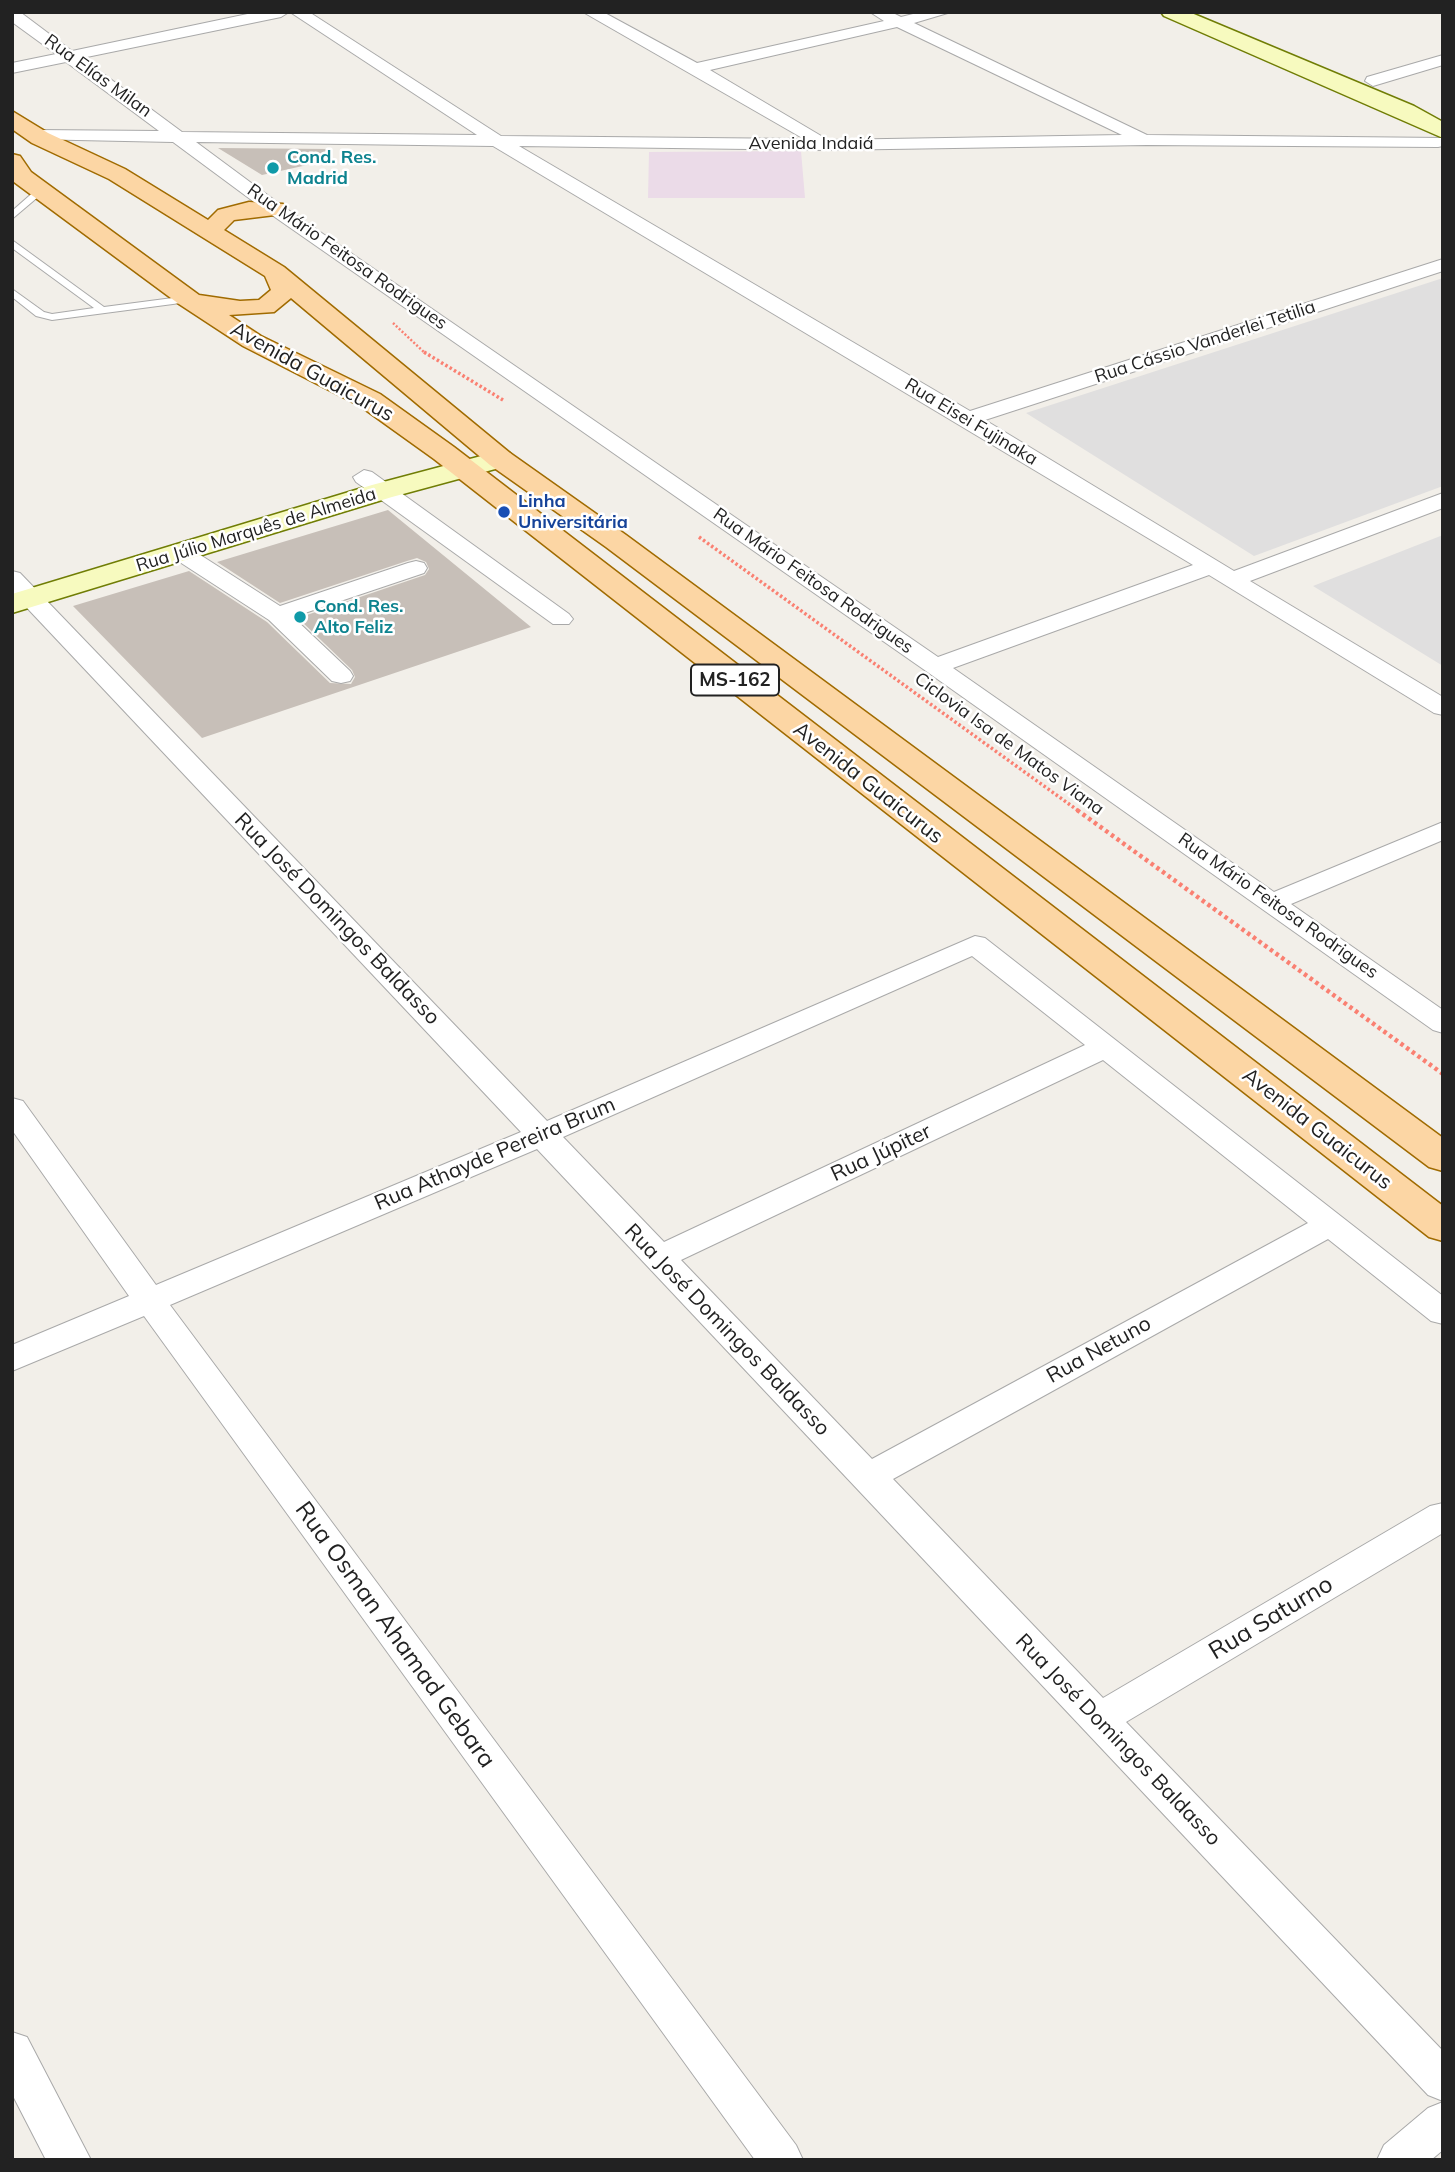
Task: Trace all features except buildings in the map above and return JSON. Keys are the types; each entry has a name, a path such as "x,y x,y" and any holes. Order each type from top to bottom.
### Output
{"main road":[{"name":"Avenida Guaicurus","path":"24,126 97,162 275,272 490,450 1443,1158"},
{"path":"22,177 63,164 97,162"},
{"name":"Avenida Guaicurus","path":"22,177 188,299 252,341 370,400 454,461 1443,1227"},
{"path":"211,230 226,215 249,209 275,209"},
{"path":"188,299 230,308 265,307 278,299 284,290 275,272"}],"street":[{"path":"12,68 281,12"},
{"name":"Rua Eisei Fujinaka","path":"298,12 497,141 968,419 1443,708"},
{"path":"591,12 695,68 825,145"},
{"path":"878,12 1147,140"},
{"path":"695,68 943,12"},
{"path":"1171,12 1406,111 1442,140"},
{"path":"1208,12 1443,110"},
{"name":"Rua Elías Milan","path":"12,14 183,138"},
{"path":"1350,87 1443,60"},
{"name":"Avenida Indaiá","path":"24,126 183,138 825,145 1147,140 1442,140"},
{"name":"Avenida Indaiá","path":"97,162 183,138"},
{"name":"Rua Mário Feitosa Rodrigues","path":"183,138 275,209 936,666 1443,1024"},
{"name":"Rua Cássio Vanderlei Tetilia","path":"968,419 1443,265"},
{"name":"Rua Júlio Marquês de Almeida","path":"17,589 490,450"},
{"path":"373,484 465,547 561,619"},
{"name":"Rua Júlio Marquês de Almeida","path":"17,589 183,554 373,484"},
{"path":"1233,579 1443,500"},
{"path":"183,554 277,615 341,676"},
{"path":"936,666 1210,567"},
{"path":"277,615 416,568"},
{"name":"Rua José Domingos Baldasso","path":"17,589 544,1134 657,1258 1443,2081"},
{"path":"1273,902 1443,830"},
{"name":"Rua Athayde Pereira Brum","path":"12,1359 544,1134 975,944 1104,1048"},
{"path":"1104,1048 1443,1313"},
{"name":"Rua Júpiter","path":"657,1258 1104,1048"},
{"name":"Rua Osman Ahamad Gebara","path":"12,1108 150,1301 781,2160"},
{"name":"Rua Netuno","path":"868,1477 1331,1224"},
{"name":"Rua Saturno","path":"1098,1720 1443,1516"},
{"path":"12,2051 69,2160"},
{"path":"1398,2160 1443,2122"}],"lane":[{"path":"12,216 22,177"},
{"path":"12,243 100,308"},
{"path":"12,292 40,314 52,317 100,308 188,299"}],"path":[{"path":"390,320 429,357 509,403"},
{"name":"Ciclovia Isa de Matos Viana","path":"697,536 1443,1074"}],"shaded area":[{"path":"801,151 805,198 648,198 649,152"},
{"path":"1443,278 1443,486 1254,556 1026,413"},
{"path":"1443,535 1443,666 1313,586"}],"place":[{"name":"Cond. Res. Madrid","path":"273,168"},
{"name":"Linha Universitária","path":"504,512"},
{"name":"Cond. Res. Alto Feliz","path":"300,617"}]}
